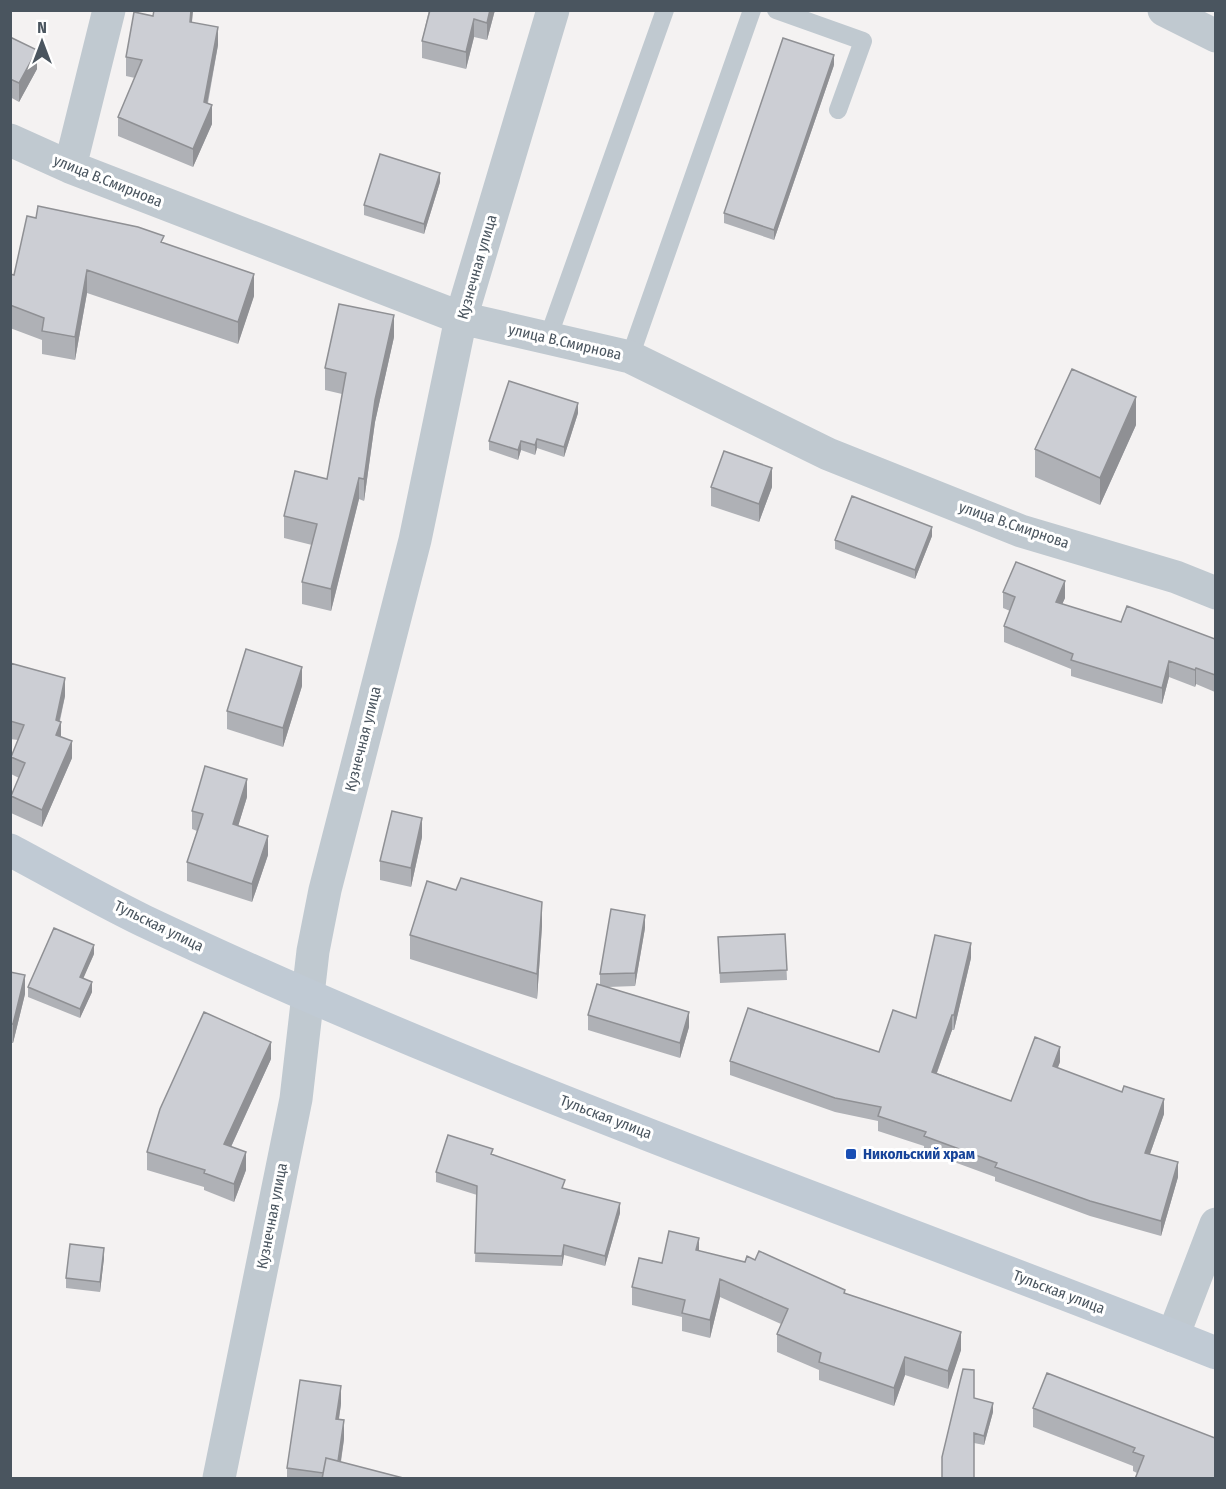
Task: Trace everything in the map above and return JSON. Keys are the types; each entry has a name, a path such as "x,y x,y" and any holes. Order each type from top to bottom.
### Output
{"main road":[{"name":"Тульская улица","path":"10,850 141,920 308,995 578,1106 1215,1353"}],"street":[{"path":"70,167 109,10"},
{"name":"Кузнечная улица","path":"219,1479 296,1099 308,995 325,890 415,540 461,318 553,10"},
{"path":"1164,10 1215,36"},
{"name":"улица В.Смирнова","path":"10,140 70,167 461,318 630,357 828,454 1021,531 1176,577 1215,593"},
{"path":"1173,1336 1215,1224"}],"lane":[{"path":"548,338 664,10"},
{"path":"630,357 752,10"},
{"path":"776,10 863,41 837,110"}],"building":[{"path":"154,10 191,10 190,22 218,27 204,102 212,105 193,149 118,117 142,60 126,57 134,12 153,16"},
{"path":"430,10 490,10 487,23 474,19 466,52 422,41"},
{"path":"10,37 37,50 19,83 10,79"},
{"path":"783,38 834,55 774,230 724,213"},
{"path":"380,154 440,173 424,224 364,205"},
{"path":"38,206 138,227 164,236 161,242 254,274 238,322 87,270 75,337 42,331 44,318 10,305 10,274 14,275 27,216 36,218"},
{"path":"339,304 394,315 375,400 364,479 359,478 331,589 302,582 317,524 284,516 295,471 327,479 346,373 325,368"},
{"path":"1072,369 1136,397 1100,478 1035,449"},
{"path":"509,381 578,403 564,447 537,439 535,445 521,441 518,450 489,441"},
{"path":"724,451 772,468 759,504 711,487"},
{"path":"852,496 932,527 915,570 835,540"},
{"path":"1016,562 1065,581 1056,602 1121,622 1127,606 1215,639 1215,675 1169,661 1162,688 1071,660 1073,654 1004,626 1015,597 1003,592"},
{"path":"246,649 302,667 283,728 227,711"},
{"path":"10,663 65,678 56,720 61,722 56,735 72,741 42,810 11,796 25,763 11,757 24,725 10,721"},
{"path":"205,766 247,779 233,824 268,836 252,884 187,862 203,814 192,811"},
{"path":"392,811 422,818 411,868 380,861"},
{"path":"461,878 542,902 537,974 410,935 427,881 456,890"},
{"path":"611,909 645,915 635,973 600,974"},
{"path":"54,928 94,945 80,977 92,982 80,1009 28,987"},
{"path":"785,934 787,970 720,973 718,937"},
{"path":"935,935 971,943 954,1015 952,1015 932,1072 1011,1101 1035,1037 1060,1047 1053,1066 1122,1092 1124,1086 1164,1099 1145,1153 1178,1162 1161,1221 1090,1201 995,1167 997,1163 924,1136 926,1132 878,1116 881,1107 835,1098 730,1061 748,1008 879,1052 893,1010 916,1018"},
{"path":"10,972 25,975 13,1024 10,1024"},
{"path":"597,984 689,1012 680,1043 588,1015"},
{"path":"204,1012 271,1042 224,1144 246,1152 234,1184 204,1173 205,1170 147,1152 160,1109"},
{"path":"448,1135 493,1149 491,1154 565,1180 562,1188 620,1203 605,1256 564,1245 562,1256 475,1253 477,1186 436,1172"},
{"path":"669,1231 699,1238 696,1250 745,1262 747,1256 755,1260 759,1251 845,1290 844,1293 961,1332 948,1371 905,1357 894,1388 819,1362 821,1353 777,1334 788,1309 720,1279 710,1320 682,1313 685,1300 632,1287 639,1258 662,1263"},
{"path":"70,1244 104,1248 100,1282 66,1278"},
{"path":"963,1369 974,1370 974,1398 993,1403 984,1436 974,1433 974,1479 942,1479 942,1457"},
{"path":"1047,1373 1215,1438 1215,1479 1135,1479 1144,1456 1133,1452 1135,1448 1033,1408"},
{"path":"300,1380 341,1386 336,1419 344,1420 338,1461 326,1458 323,1473 287,1468"},
{"path":"326,1458 407,1479 322,1479"}],"place":[{"name":"Никольский храм","path":"851,1154"}]}
